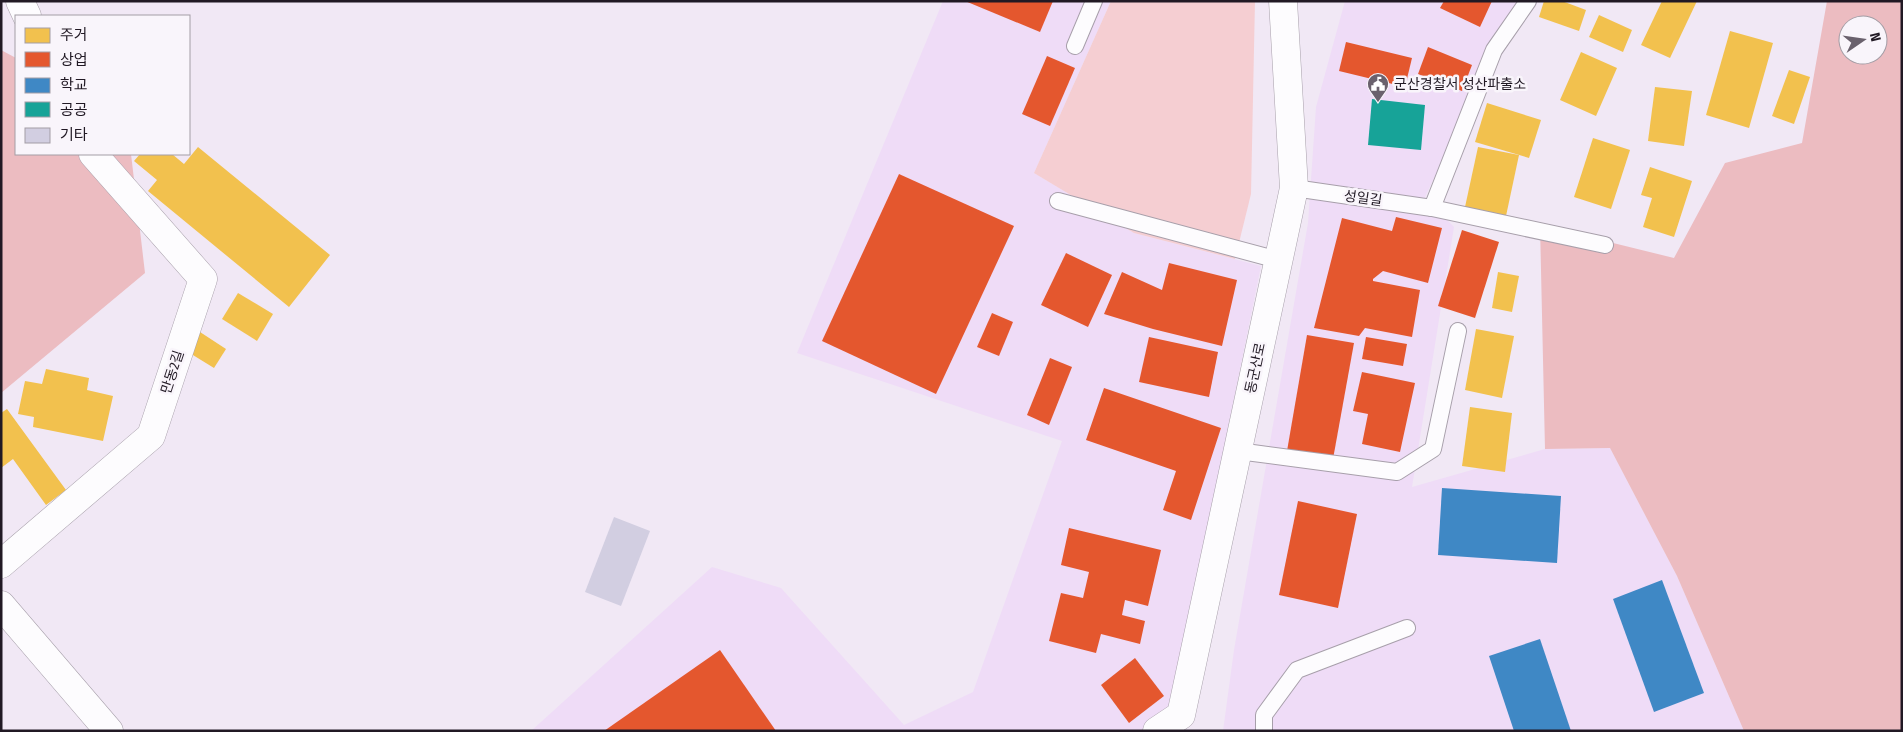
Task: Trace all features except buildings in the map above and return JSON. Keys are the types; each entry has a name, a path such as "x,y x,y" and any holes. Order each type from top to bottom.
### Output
{"main road":[{"path":"20,1 26,15"},
{"name":"동군산로","path":"1158,731 1182,715 1294,188 1286,6"},
{"name":"만동2길","path":"1,564 151,436 203,279 94,155"},
{"path":"1,605 108,731"}],"lane":[{"path":"1075,46 1094,1"},
{"path":"1432,208 1494,50 1528,1"},
{"name":"성일길","path":"1294,188 1432,208 1605,245"},
{"path":"1058,201 1278,260"},
{"path":"1238,451 1397,472 1433,449 1458,331"},
{"path":"1264,731 1264,715 1297,670 1406,628"}],"shaded area":[{"path":"943,1 1111,1 1034,173 1134,233 1261,266 1171,709 1140,731 531,731 712,567 781,588 904,725 973,692 1062,441 797,353"},
{"path":"1111,1 1255,1 1251,194 1235,259 1134,233 1034,173"},
{"path":"1345,1 1519,1 1425,197 1454,227 1412,487 1545,449 1610,448 1677,576 1744,731 1223,731 1234,650 1308,223 1316,107"},
{"path":"1827,1 1902,1 1902,731 1744,731 1677,576 1610,448 1545,449 1540,225 1674,258 1725,163 1802,143"},
{"path":"1,50 15,57 15,155 131,155 145,273 1,393"}],"place":[{"name":"군산경찰서 성산파출소","path":"1378,103"}]}
